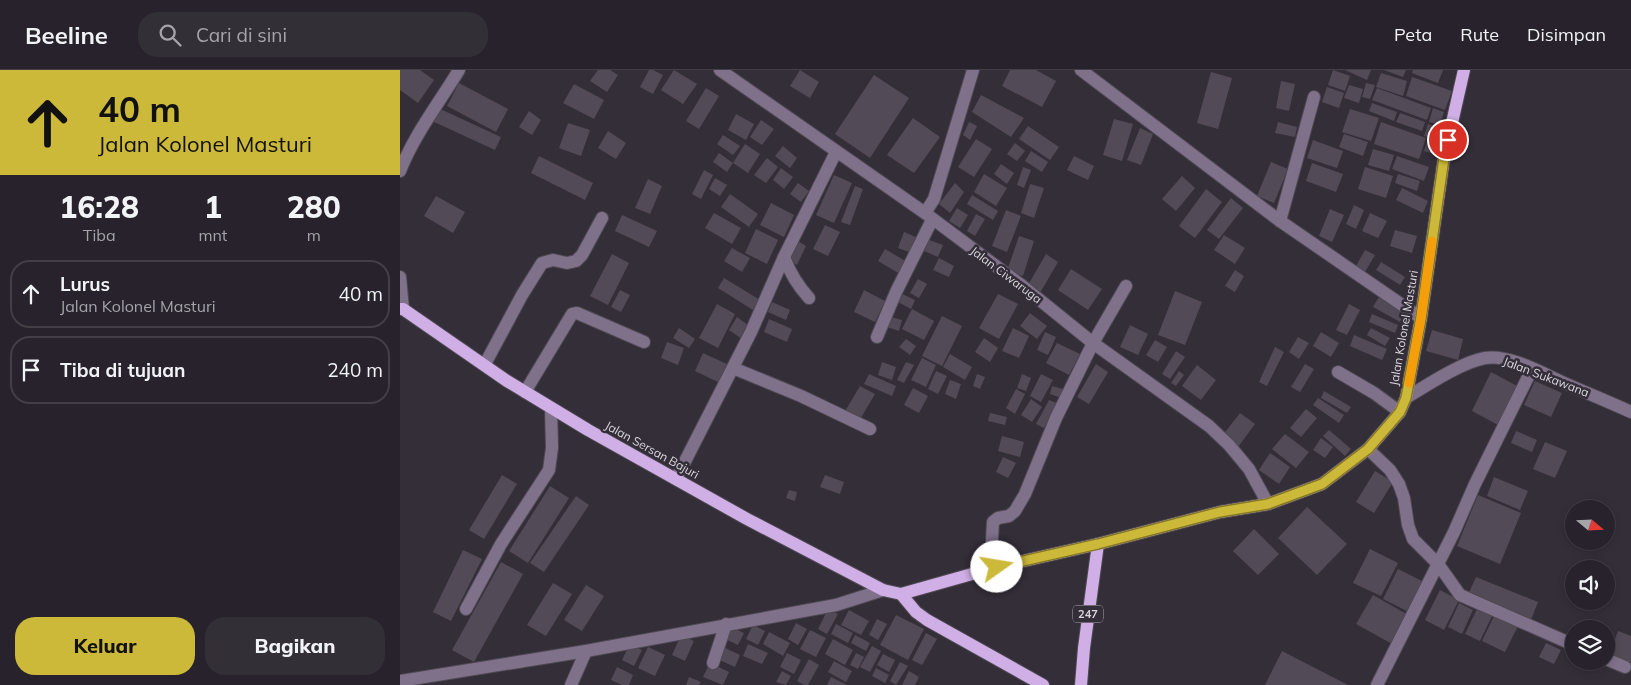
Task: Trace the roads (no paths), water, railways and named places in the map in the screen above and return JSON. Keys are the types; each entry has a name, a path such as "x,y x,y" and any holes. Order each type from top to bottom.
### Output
{"main road":[{"name":"Jalan Kolonel Masturi","path":"1098,544 1220,512 1268,504 1322,484 1368,449 1400,412 1406,398 1421,318 1444,158 1464,70"},
{"name":"Jalan Sersan Bajuri","path":"402,309 551,408 747,519 883,590 901,594 997,567 1098,544"},
{"name":"247","path":"1081,685 1098,544"},
{"path":"901,594 916,612 927,620 1043,685"}],"street":[{"path":"400,171 402,157 459,70"},
{"name":"Jalan Ciwaruga","path":"720,70 928,216 1020,284 1093,343 1209,426 1250,469 1268,504"},
{"path":"877,337 928,216 973,70"},
{"path":"1082,70 1280,221 1421,318"},
{"path":"1280,221 1314,97"},
{"path":"676,479 733,368 784,257 836,152"},
{"path":"485,364 522,295 542,263 553,260 567,263 576,262 582,255 602,218"},
{"path":"784,257 799,288 809,298"},
{"path":"400,277 402,309"},
{"path":"997,567 992,540 993,522 998,518 1009,516 1015,511 1025,494 1056,418 1093,343 1126,286"},
{"path":"525,392 572,314 577,313 644,342"},
{"name":"Jalan Sukawana","path":"1406,398 1483,358 1501,359 1532,369 1631,412"},
{"path":"733,368 801,396 870,429"},
{"path":"1378,685 1532,369"},
{"path":"1338,372 1374,393 1400,412"},
{"path":"466,608 501,544 549,470 552,448 551,408"},
{"path":"1368,449 1390,470 1399,484 1413,539 1438,564 1460,595 1565,641"},
{"path":"400,681 836,605 883,590"},
{"path":"714,663 726,624"},
{"path":"571,685 586,650"},
{"path":"1615,663 1625,667"}]}
